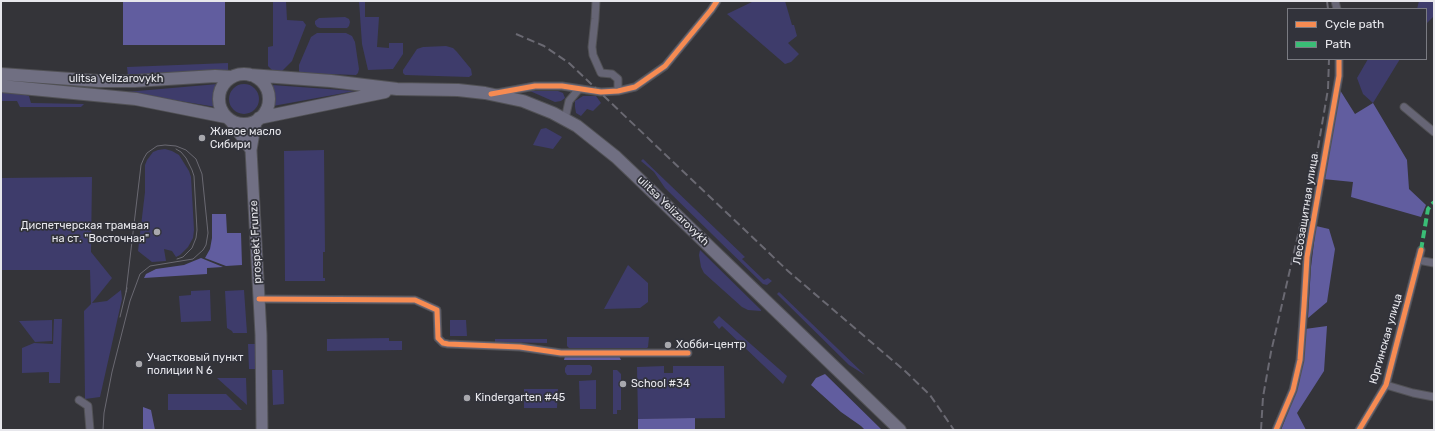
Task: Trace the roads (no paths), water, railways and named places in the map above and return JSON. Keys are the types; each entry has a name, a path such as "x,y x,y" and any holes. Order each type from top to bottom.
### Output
{"main road":[{"name":"ulitsa Yelizarovykh","path":"1,74 99,81 135,81 215,76 232,77"},
{"name":"ulitsa Yelizarovykh","path":"250,75 332,81 397,89 458,90 491,94 523,101 565,119 577,126 596,141 633,173 900,430"},
{"path":"228,118 236,123 244,124 251,124 258,119 264,112 267,105 268,98 263,84 250,75 232,77 222,88 220,96 222,110 251,150"},
{"name":"ulitsa Yelizarovykh","path":"1,86 136,99 228,118"},
{"name":"ulitsa Yelizarovykh","path":"258,119 397,89"},
{"name":"prospekt Frunze","path":"258,119 255,126 251,150 262,361 262,430"}],"street":[{"path":"596,1 592,42 593,54 601,73 612,74 618,79 618,91"},
{"path":"491,94 535,86 562,86 601,92 618,91 635,87 665,66 717,1"},
{"name":"Лесозащитная улица","path":"1276,430 1293,390 1300,360 1307,257 1338,76 1339,60"},
{"path":"565,119 569,101 579,89"},
{"path":"1404,107 1434,132"},
{"name":"Юргинская улица","path":"1359,430 1386,385 1421,250"},
{"path":"1418,260 1434,263"},
{"path":"259,299 415,300 437,310 438,338 443,343 448,344 520,347 561,352 688,353"},
{"path":"1386,385 1413,393 1434,397"},
{"path":"79,400 88,406 90,430"}],"tram line":[{"path":"103,430 104,413 112,372 130,301 140,274 150,266 193,259 203,250 206,245 208,233 202,174 196,159 186,150 176,146 157,146 147,153 141,165 126,292"},
{"path":"176,149 186,158 194,176 197,230 192,248 183,257 177,259"},
{"path":"120,317 127,288"}],"railway":[{"path":"1327,1 1328,8"},
{"path":"516,34 544,46 569,63 788,271 905,371 930,395 954,430"},
{"path":"1261,430 1263,397 1271,352 1318,148 1328,89 1329,60"}],"place":[{"name":"Живое масло Сибири","path":"202,138"},
{"name":"Диспетчерская трамвая на ст. \"Восточная\"","path":"157,232"},
{"name":"Хобби-центр","path":"668,345"},
{"name":"Участковый пункт полиции N 6","path":"139,364"},
{"name":"School #34","path":"623,384"},
{"name":"Kindergarten #45","path":"467,398"}]}
